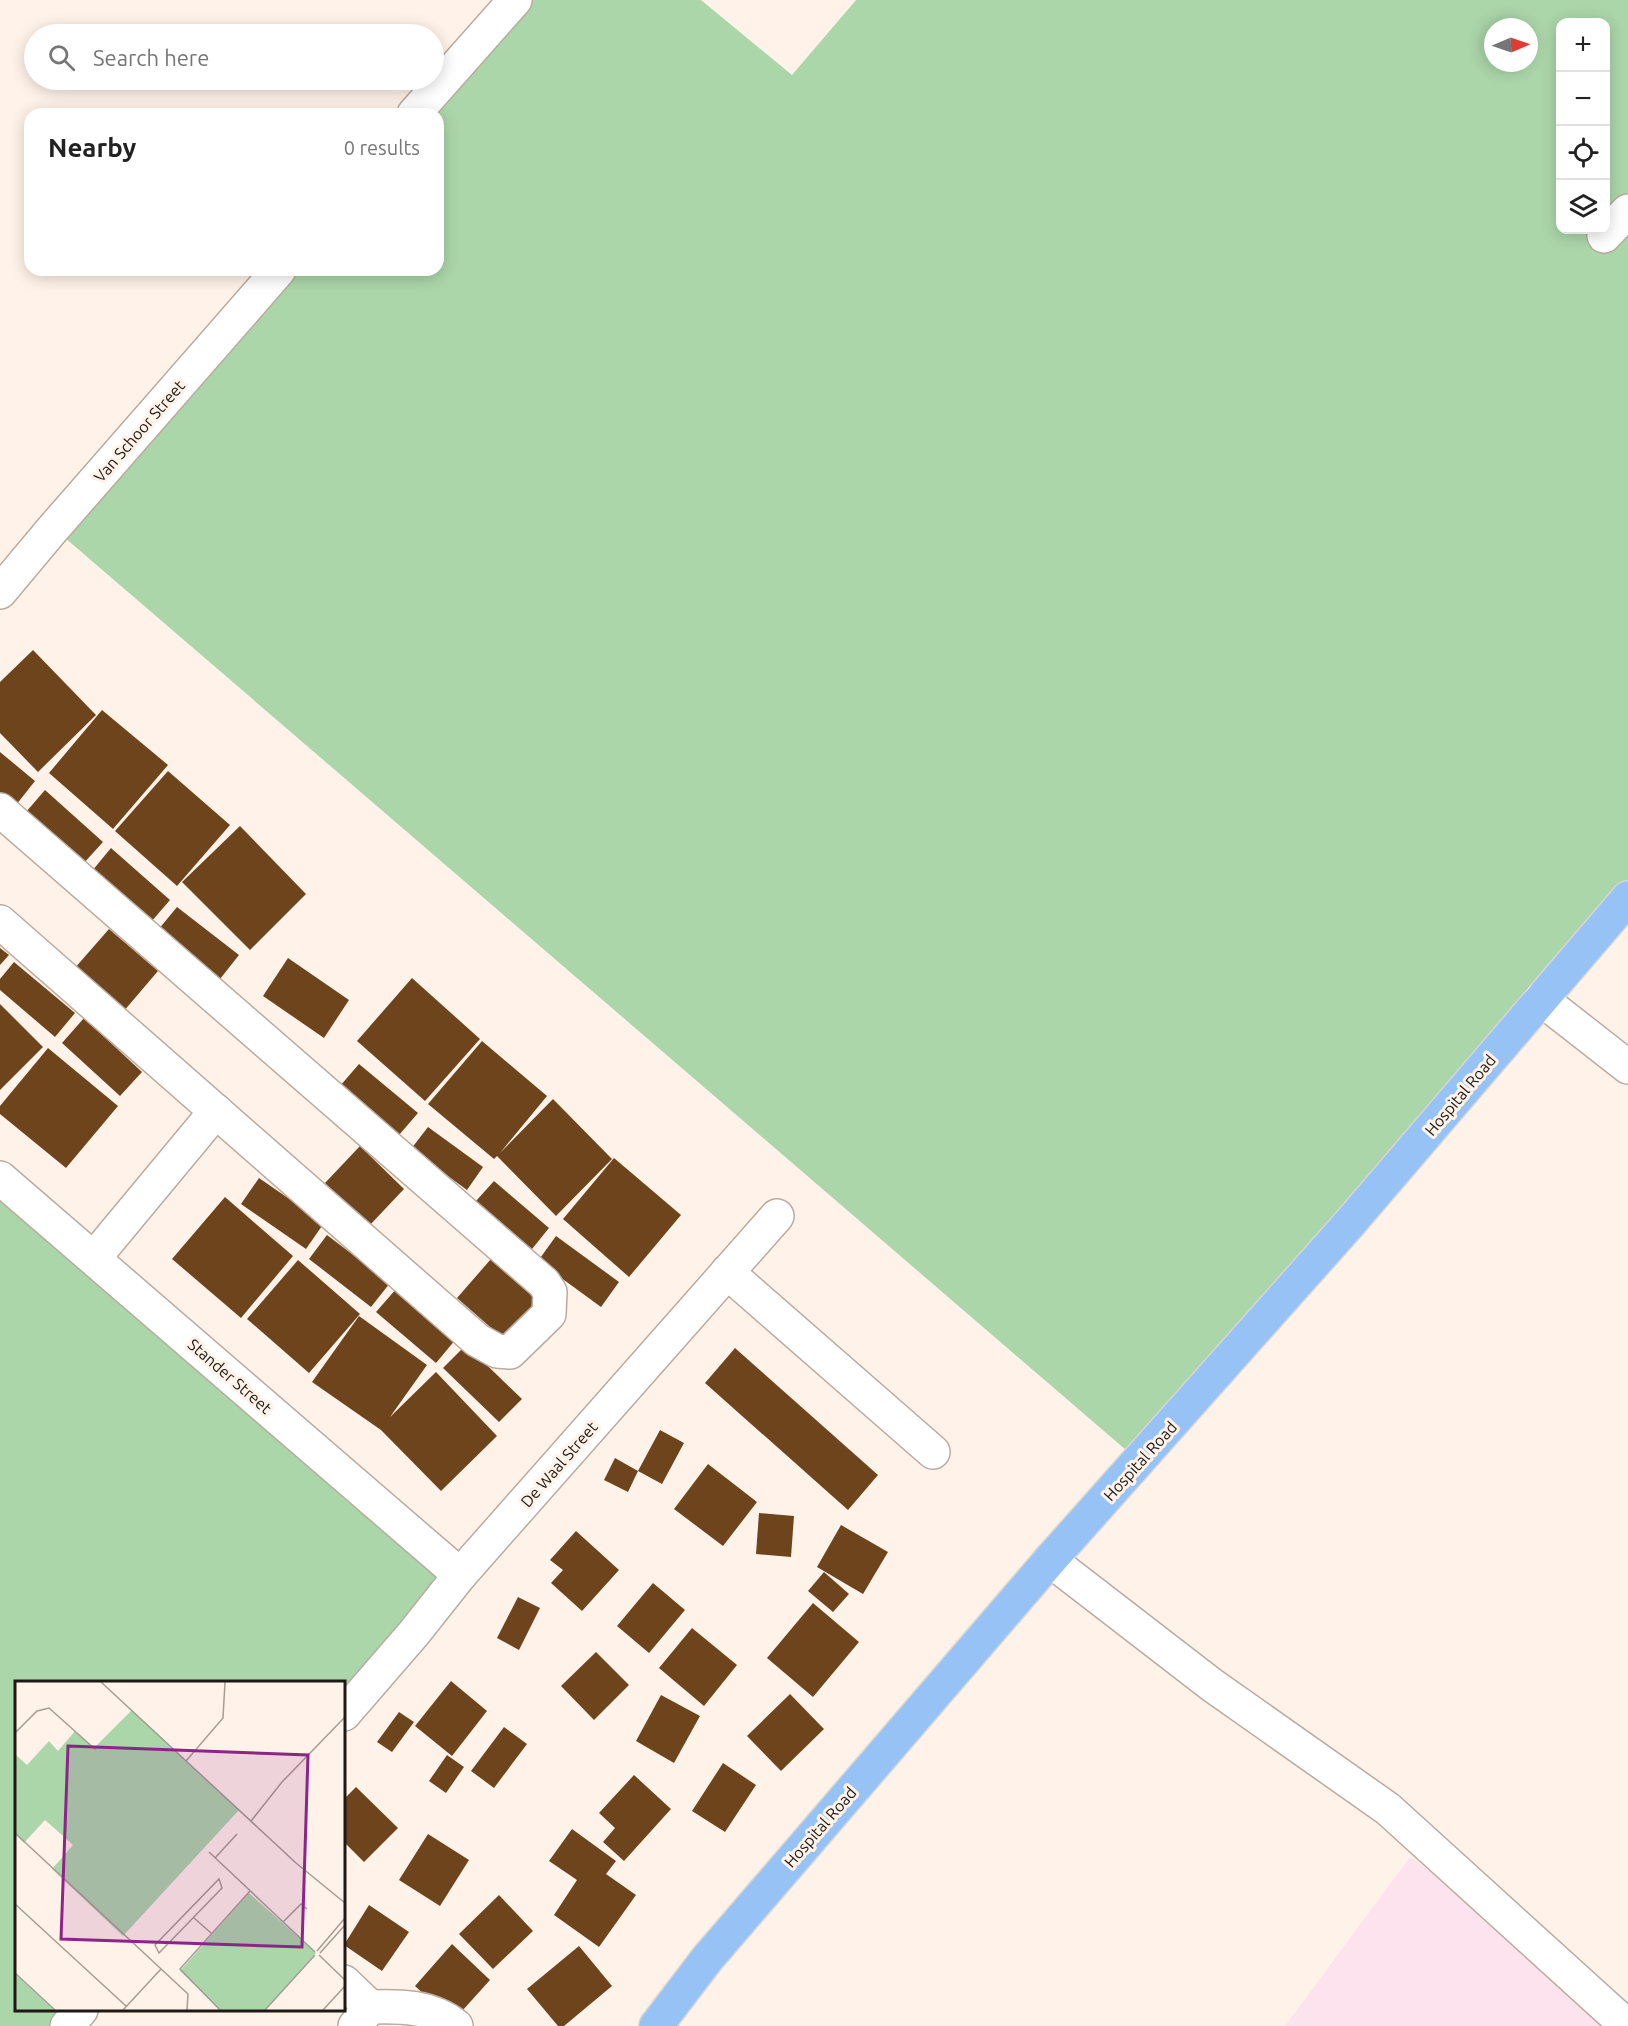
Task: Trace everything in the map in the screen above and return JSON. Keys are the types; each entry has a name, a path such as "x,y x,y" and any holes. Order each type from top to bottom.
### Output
{"main road":[{"name":"Hospital Road","path":"656,2026 707,1959 1050,1560 1349,1224 1628,898"}],"street":[{"path":"444,80 515,0"},
{"path":"419,108 435,90"},
{"path":"1604,237 1628,211"},
{"name":"Van Schoor Street","path":"0,592 274,276"},
{"path":"0,810 544,1283 550,1292 549,1314 510,1352 497,1351 477,1340 0,922"},
{"path":"1541,999 1628,1067"},
{"path":"94,1258 216,1111"},
{"name":"Stander Street","path":"0,1178 460,1575"},
{"name":"De Waal Street","path":"345,1713 414,1633 460,1575 777,1216"},
{"path":"727,1272 933,1452"},
{"path":"1050,1560 1212,1685 1388,1809 1627,2026"},
{"path":"345,1984 363,2016 402,2006 422,2009 443,2016 456,2026"},
{"path":"67,2026 80,2011"}],"shaded area":[{"path":"1410,1857 1628,2015 1628,2026 1285,2026"}],"green space":[{"path":"500,0 701,0 792,75 856,0 1628,0 1628,896 1140,1462 43,519 257,276 444,276 444,108 405,108 421,90 444,90 444,64"},
{"path":"0,1198 447,1571 345,1692 345,1681 15,1681 15,2011 74,2011 61,2026 0,2026"}],"building":[{"path":"33,650 96,715 38,772 0,733 0,682"},
{"path":"102,710 168,765 113,829 49,773"},
{"path":"0,752 35,781 16,805 0,792"},
{"path":"168,771 230,825 177,886 115,831"},
{"path":"45,790 103,842 83,864 26,812"},
{"path":"240,826 306,894 250,950 182,882"},
{"path":"111,848 170,900 151,922 92,871"},
{"path":"177,907 239,955 220,979 158,930"},
{"path":"109,929 158,971 123,1012 74,969"},
{"path":"0,948 9,955 0,965"},
{"path":"288,958 349,1000 324,1038 263,996"},
{"path":"14,962 75,1013 55,1037 0,990 0,979"},
{"path":"412,978 480,1039 425,1101 357,1041"},
{"path":"0,1004 43,1047 0,1090"},
{"path":"84,1018 142,1072 120,1096 62,1043"},
{"path":"482,1041 547,1096 500,1153 553,1099 612,1159 556,1216 497,1156 494,1159 428,1104"},
{"path":"48,1048 118,1106 66,1168 0,1114 0,1106"},
{"path":"359,1064 418,1113 399,1135 340,1086"},
{"path":"428,1127 483,1167 467,1190 411,1149"},
{"path":"360,1146 404,1189 369,1226 325,1183"},
{"path":"614,1158 681,1215 629,1277 563,1219"},
{"path":"259,1178 324,1223 306,1249 241,1204"},
{"path":"494,1181 549,1228 532,1249 476,1201"},
{"path":"225,1197 293,1256 241,1318 172,1259"},
{"path":"327,1235 390,1283 371,1307 309,1259"},
{"path":"556,1236 619,1282 601,1307 538,1261"},
{"path":"491,1259 538,1301 505,1340 457,1298"},
{"path":"298,1260 360,1314 309,1373 247,1319"},
{"path":"397,1288 456,1339 436,1363 376,1312"},
{"path":"359,1316 427,1365 390,1417 436,1372 497,1436 441,1491 381,1430 312,1382"},
{"path":"466,1345 522,1399 499,1422 443,1368"},
{"path":"735,1348 878,1475 848,1510 705,1383"},
{"path":"660,1430 684,1443 662,1484 638,1471"},
{"path":"615,1458 638,1471 628,1492 604,1480"},
{"path":"708,1464 757,1502 723,1546 674,1509"},
{"path":"759,1513 794,1516 791,1557 756,1554"},
{"path":"841,1525 888,1552 863,1594 817,1567"},
{"path":"576,1531 619,1570 582,1611 551,1583 563,1570 550,1560"},
{"path":"824,1572 849,1594 833,1612 808,1591"},
{"path":"653,1583 685,1610 649,1653 617,1626"},
{"path":"518,1597 540,1608 519,1650 497,1638"},
{"path":"813,1603 859,1642 813,1697 767,1658"},
{"path":"692,1628 737,1665 704,1706 659,1668"},
{"path":"596,1652 629,1685 594,1720 561,1686"},
{"path":"451,1681 487,1711 452,1756 415,1726"},
{"path":"790,1694 824,1729 781,1771 747,1736"},
{"path":"661,1695 700,1716 674,1763 636,1741"},
{"path":"399,1712 414,1722 392,1752 377,1742"},
{"path":"504,1727 527,1744 494,1788 471,1771"},
{"path":"447,1755 464,1767 446,1793 429,1781"},
{"path":"723,1763 756,1785 725,1832 692,1811"},
{"path":"634,1775 671,1809 624,1861 603,1842 615,1828 599,1813"},
{"path":"356,1787 398,1828 364,1862 345,1843 345,1798"},
{"path":"572,1829 616,1861 606,1874 636,1895 599,1947 554,1915 577,1880 549,1861"},
{"path":"428,1834 469,1860 440,1906 399,1880"},
{"path":"499,1895 533,1931 493,1969 459,1934"},
{"path":"369,1905 409,1932 382,1971 345,1946"},
{"path":"452,1944 490,1980 453,2021 415,1986"},
{"path":"579,1946 612,1986 564,2026 558,2026 527,1989"}]}
